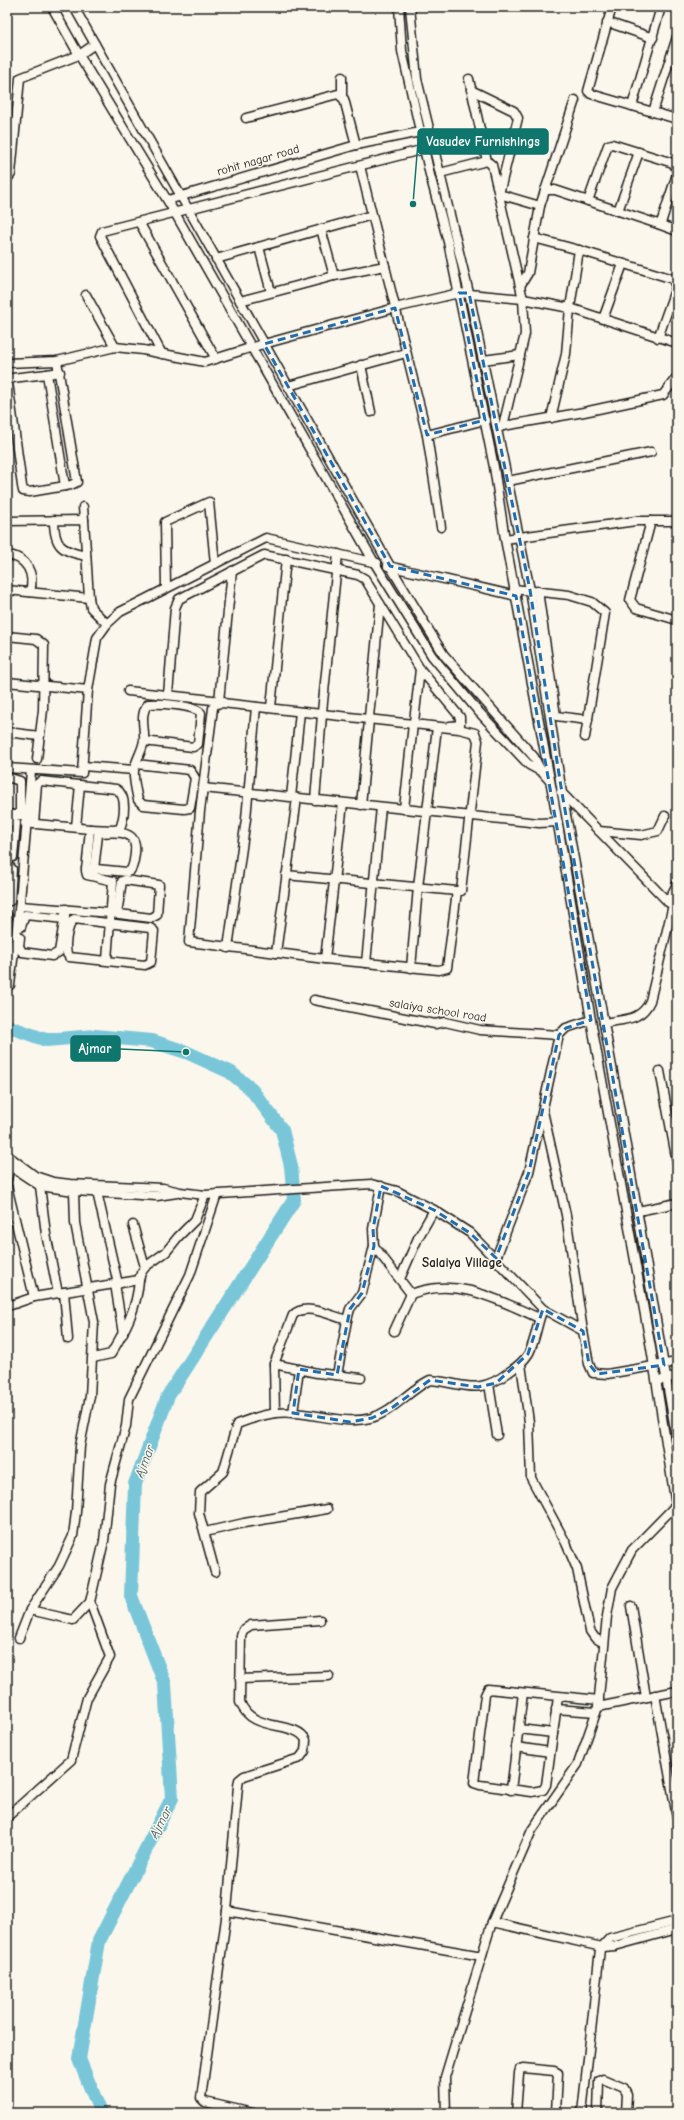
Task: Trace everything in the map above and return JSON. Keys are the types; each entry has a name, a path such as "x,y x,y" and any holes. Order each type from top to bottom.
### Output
{"street":[{"path":"52,7 79,55 168,200 374,562 432,656 529,765 540,771"},
{"path":"74,7 390,566 444,655 534,757 540,771 550,782 673,905"},
{"path":"399,7 402,51 459,293 485,420 505,539 558,822 591,1020 657,1381 677,1507 632,1550 612,1588 606,1616 597,1706 578,1764 532,1830 492,1922 445,2077 446,2113"},
{"path":"410,7 416,75 500,427 508,481 519,537 534,591 556,716 588,720"},
{"path":"612,7 588,91 591,94 677,119"},
{"path":"632,106 661,7"},
{"path":"607,22 653,38"},
{"path":"653,112 677,37"},
{"path":"7,179 11,174 20,78 79,55 95,44"},
{"path":"342,77 342,97 356,145"},
{"path":"469,79 487,161 492,165 499,194 522,299 525,334 500,427"},
{"path":"471,90 514,111 518,118 499,194"},
{"path":"246,118 338,94 342,97"},
{"path":"520,286 528,273 540,206 575,100"},
{"path":"7,119 16,121"},
{"name":"rohit nagar road","path":"168,200 180,195 356,145 429,130"},
{"path":"588,201 608,145 612,144 673,163 677,170"},
{"path":"162,354 100,236 102,231 425,150 433,146"},
{"path":"618,211 639,152"},
{"path":"440,173 487,161"},
{"path":"360,166 427,435 441,527"},
{"path":"658,224 661,223 677,174"},
{"path":"545,190 555,190 677,231"},
{"path":"499,194 540,206"},
{"path":"216,259 372,215"},
{"path":"139,222 216,359"},
{"path":"321,229 334,276"},
{"path":"534,238 579,250 673,280 676,287 658,338"},
{"path":"259,247 271,292"},
{"path":"551,418 566,354 570,308 579,250"},
{"path":"603,319 623,264"},
{"path":"240,301 334,276 384,266"},
{"path":"13,378 9,365 57,361 115,348 162,354 205,362 253,347 395,308 469,292 522,299 570,308 677,343"},
{"path":"86,295 115,348"},
{"path":"288,386 406,353"},
{"path":"483,360 520,355"},
{"path":"57,361 60,372 77,482 65,486 30,492 23,491 8,382 9,379 13,378 60,372"},
{"path":"360,365 371,412"},
{"path":"47,374 65,486"},
{"path":"500,427 551,418 663,394 677,377"},
{"path":"427,435 485,420"},
{"path":"508,481 651,452"},
{"path":"166,588 164,522 209,502 215,564"},
{"path":"84,506 89,598 91,608 107,624"},
{"path":"54,520 54,535 59,544 65,550 86,556"},
{"path":"7,521 84,520"},
{"path":"505,539 651,521 677,521"},
{"path":"651,521 630,600 636,608 677,620"},
{"path":"7,768 31,771 82,773 88,690 97,638 107,624 120,612 266,538 515,592 534,591 569,595 592,602 605,613 585,738"},
{"path":"315,800 338,554"},
{"path":"7,555 16,557 28,567 32,575 30,592"},
{"path":"128,691 414,723 456,726 460,725 461,721 420,668 365,579 336,570 264,555 180,599 175,608 168,695"},
{"path":"271,707 286,560"},
{"path":"219,701 232,572"},
{"path":"7,590 89,598"},
{"path":"534,591 562,793 638,1211 677,1441"},
{"path":"361,805 380,604"},
{"path":"7,636 36,638 44,645 43,710 36,759"},
{"path":"404,809 420,668"},
{"path":"7,682 88,690"},
{"path":"83,766 135,767 190,770 195,778 190,808 184,809 143,805 138,800 135,767 144,741 142,716 148,704 190,707 201,713 198,744 193,747 144,741"},
{"path":"322,713 215,704 213,708 203,788 188,938 189,942 193,944 324,959 438,970 446,968 457,891"},
{"path":"228,948 248,793 256,707"},
{"path":"276,953 294,798 300,712"},
{"path":"286,875 335,881 461,891 478,741 474,733 414,723"},
{"path":"411,968 418,888 437,727"},
{"path":"7,732 39,736"},
{"path":"10,985 11,944 20,904 24,818 31,771"},
{"path":"7,777 20,781 24,818"},
{"path":"7,814 24,818 34,824 114,830 120,829 124,798 121,792 116,789 41,781 37,784 34,824"},
{"path":"76,827 80,785"},
{"path":"203,788 539,823 558,822"},
{"path":"324,959 335,881 343,803"},
{"path":"366,963 372,884 381,807"},
{"path":"599,830 641,836 658,831 665,816"},
{"path":"7,820 16,823 10,857 23,858"},
{"path":"90,828 90,868"},
{"path":"90,868 130,871 133,867 136,844 135,839 130,835 100,833 98,835 87,875 113,881 114,913"},
{"path":"7,864 12,869 8,900 20,904 114,913 155,918 157,915 159,885 125,880 122,882 114,913 110,923 106,960"},
{"path":"604,1023 636,1017 645,1012 650,1001 677,884"},
{"path":"65,919 25,915 22,919 19,946 22,952 52,956 59,952 65,919 66,909"},
{"path":"74,920 110,923 150,928 154,931 155,937 151,962 148,964 69,957 66,950 71,922 74,920"},
{"name":"salaiya school road","path":"314,1000 435,1024 446,1022 480,1030 559,1035"},
{"path":"496,1258 529,1172 559,1035 566,1028 591,1020"},
{"path":"595,1038 606,1036"},
{"path":"660,1071 677,1162"},
{"path":"543,1108 566,1214 583,1331 593,1372 607,1374 677,1362"},
{"path":"7,1155 35,1176 53,1182 70,1184 163,1188 205,1195 371,1184 381,1186 397,1191 434,1210 470,1233 496,1258 543,1309 583,1331"},
{"path":"8,1164 40,1186 74,1191 157,1196 180,1192"},
{"path":"7,1180 8,1164"},
{"path":"7,1186 34,1297"},
{"path":"40,1186 46,1234 61,1293 68,1339"},
{"path":"337,1375 350,1309 362,1293 374,1246 373,1229 381,1186"},
{"path":"19,1638 30,1610 59,1566 73,1536 80,1446 90,1396 94,1358 94,1322 89,1289 75,1223 74,1191"},
{"path":"96,1192 117,1284 123,1334"},
{"path":"30,1610 73,1620 90,1602 104,1541 110,1484 126,1426 129,1399 190,1275 217,1194"},
{"path":"94,1358 111,1354 128,1326 138,1298 141,1273 145,1268 166,1252 178,1236 195,1220 205,1195"},
{"path":"638,1211 677,1203"},
{"path":"400,1280 418,1238 434,1210"},
{"path":"133,1225 145,1268"},
{"path":"374,1246 411,1294"},
{"path":"7,1303 11,1305 34,1297 139,1280"},
{"path":"394,1331 411,1294 435,1287 480,1292 539,1318"},
{"path":"275,1413 274,1364 293,1316 298,1311 307,1309 347,1320"},
{"path":"216,1572 199,1513 200,1492 223,1472 237,1424 269,1413 293,1413 350,1422 372,1418 393,1407 430,1380 460,1386 478,1387 496,1383 520,1364 532,1345 543,1309"},
{"path":"274,1364 361,1378"},
{"path":"520,1364 529,1422 530,1478 578,1568 590,1631 595,1638 604,1643"},
{"path":"293,1413 299,1369"},
{"path":"657,1381 677,1376"},
{"path":"489,1384 496,1434"},
{"path":"205,1532 244,1523 327,1509"},
{"path":"7,1817 70,1760 87,1698 110,1656 90,1602"},
{"path":"631,1606 646,1697"},
{"path":"253,2113 205,2102 200,2098 227,1911 239,1780 244,1776 300,1758 305,1751 306,1740 300,1733 248,1716 243,1710 240,1702 241,1636 246,1626 320,1620"},
{"path":"240,1679 329,1676"},
{"path":"558,1697 546,1785 543,1790 532,1792 511,1790 474,1783 485,1695 488,1689 558,1697 597,1706"},
{"path":"556,1709 597,1706 677,1691"},
{"path":"511,1790 523,1693"},
{"path":"656,1695 677,1817"},
{"path":"519,1729 553,1733"},
{"path":"516,1747 550,1752"},
{"path":"227,1911 482,1956"},
{"path":"582,2113 600,1952 602,1947 610,1938 677,1920"},
{"path":"492,1922 602,1947 615,1946 677,1929"},
{"path":"516,2113 519,2073 520,2069 523,2068 554,2071 558,2073 556,2113"},
{"path":"598,2113 599,2082 603,2079 624,2088 627,2094 626,2113"}],"highlighted area":[{"path":"459,293 469,293 530,590 562,793 664,1365 597,1374 589,1364 583,1331 543,1309 528,1354 496,1383 478,1387 430,1380 393,1407 372,1418 350,1422 293,1413 299,1369 337,1375 350,1309 362,1293 374,1246 373,1229 381,1186 434,1210 470,1233 496,1258 529,1172 559,1035 566,1028 591,1020 516,596 390,566 264,344 395,308 427,435 485,420"}],"waterway":[{"name":"Ajmar","path":"7,1026 46,1040 95,1036 152,1041 186,1052 230,1072 251,1089 282,1130 291,1166 294,1200 168,1396 135,1484 131,1596 165,1684 172,1798 99,1941 79,2059 101,2113"}],"place":[{"name":"Vasudev Furnishings","path":"413,204"},
{"name":"Ajmar","path":"186,1052"}],"district":[{"name":"Salaiya Village","path":"462,1262"}]}
